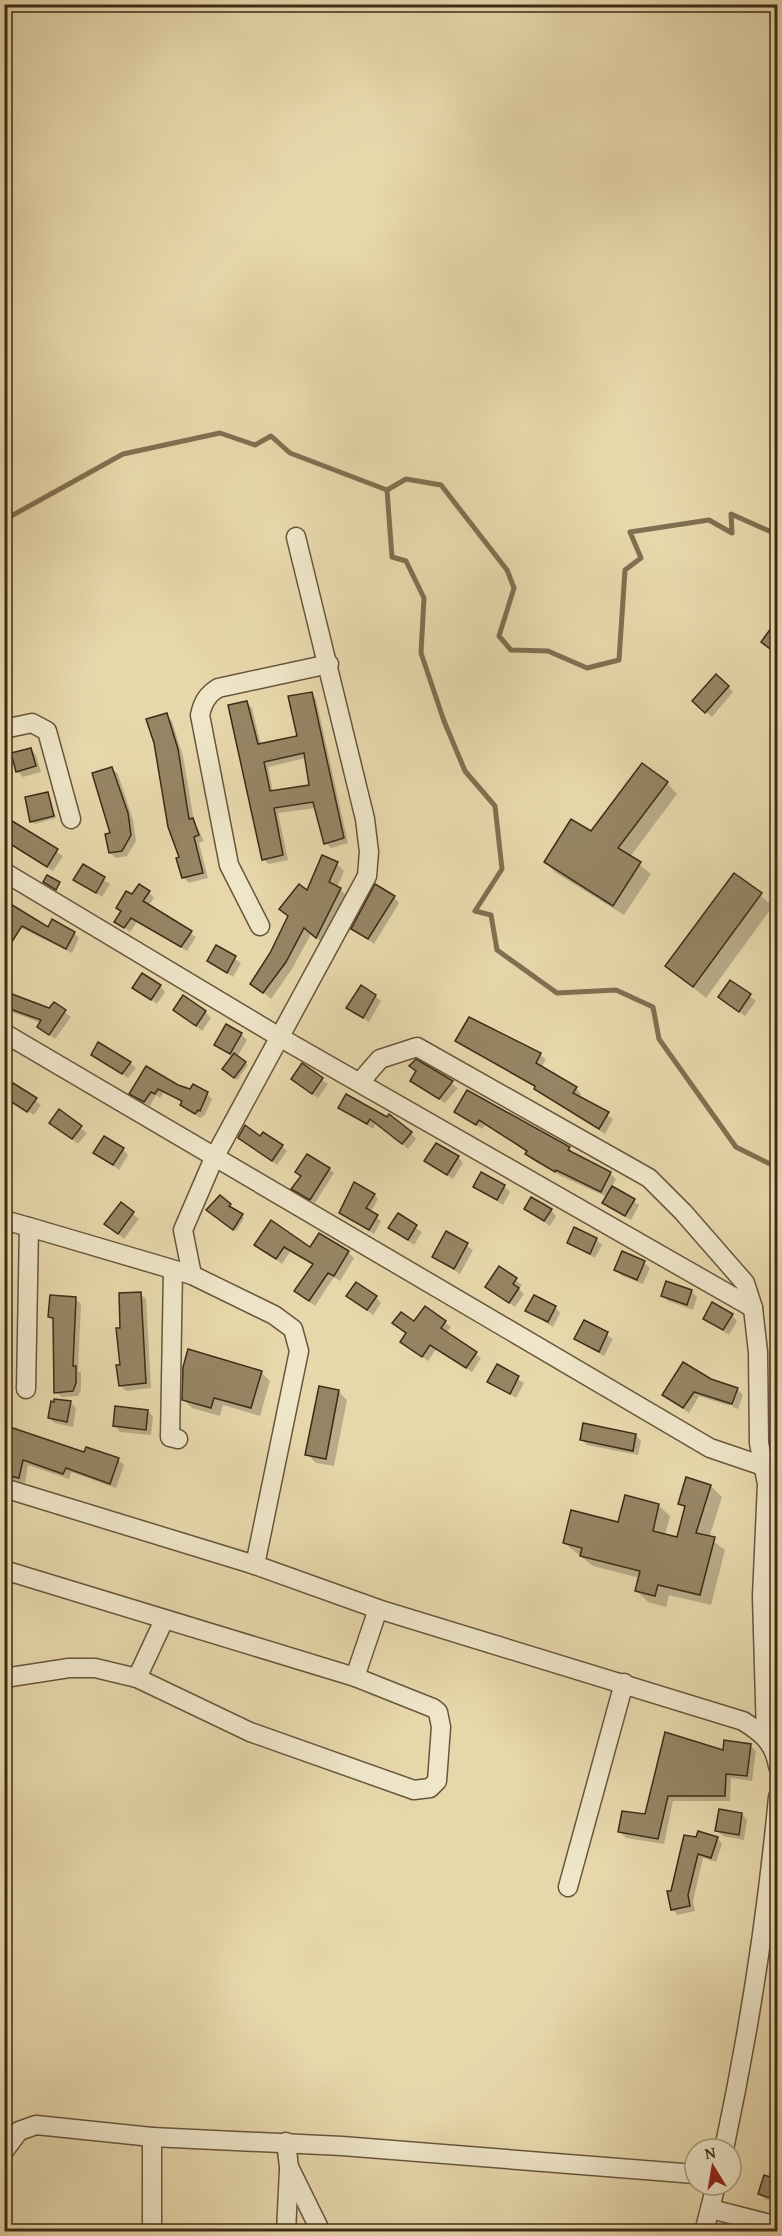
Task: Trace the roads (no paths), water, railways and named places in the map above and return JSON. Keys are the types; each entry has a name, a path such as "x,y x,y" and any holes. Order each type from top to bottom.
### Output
{"street":[{"path":"192,1275 183,1230 214,1158 367,876 369,852 365,819 330,664 296,537"},
{"path":"260,926 229,865 200,715 203,703 209,694 218,688 330,664"},
{"path":"4,729 32,723 47,731 72,819"},
{"path":"4,872 281,1038 753,1308"},
{"path":"4,1033 710,1448 763,1466"},
{"path":"360,1083 380,1059 417,1047 649,1178 683,1212 745,1283 753,1308 758,1352 759,1443 767,1484 762,1597 766,1737"},
{"path":"4,1220 192,1275 274,1315 293,1329 298,1339 299,1351 255,1565"},
{"path":"26,1389 28,1227"},
{"path":"173,1270 170,1437 177,1439"},
{"path":"4,1488 255,1565 378,1609 742,1720 766,1737 776,1754 777,1766"},
{"path":"4,1570 355,1677 438,1712 441,1727 437,1781 434,1786 414,1790 250,1732 137,1678 95,1668 69,1668 4,1678"},
{"path":"355,1677 378,1609"},
{"path":"137,1678 164,1620"},
{"path":"568,1887 624,1683"},
{"path":"727,2137 773,1904 777,1797"},
{"path":"4,2151 19,2131 36,2125 152,2137 286,2142 683,2173"},
{"path":"152,2137 152,2232"},
{"path":"286,2142 289,2167 286,2232"},
{"path":"289,2167 321,2232"},
{"path":"704,2232 714,2197"},
{"path":"711,2209 777,2226"}],"waterway":[{"path":"4,520 123,454 220,433 255,445 271,436 290,453 387,490 392,557 406,561 424,598 421,653 444,721 465,771 495,806 502,869 475,911 491,915 497,950 557,993 616,990 653,1007 659,1039 736,1147 778,1168"},
{"path":"387,490 406,479 441,485 507,570 514,588 499,636 511,650 548,651 587,668 619,660 625,570 641,558 630,532 709,520 732,533 731,514 778,535"}]}
